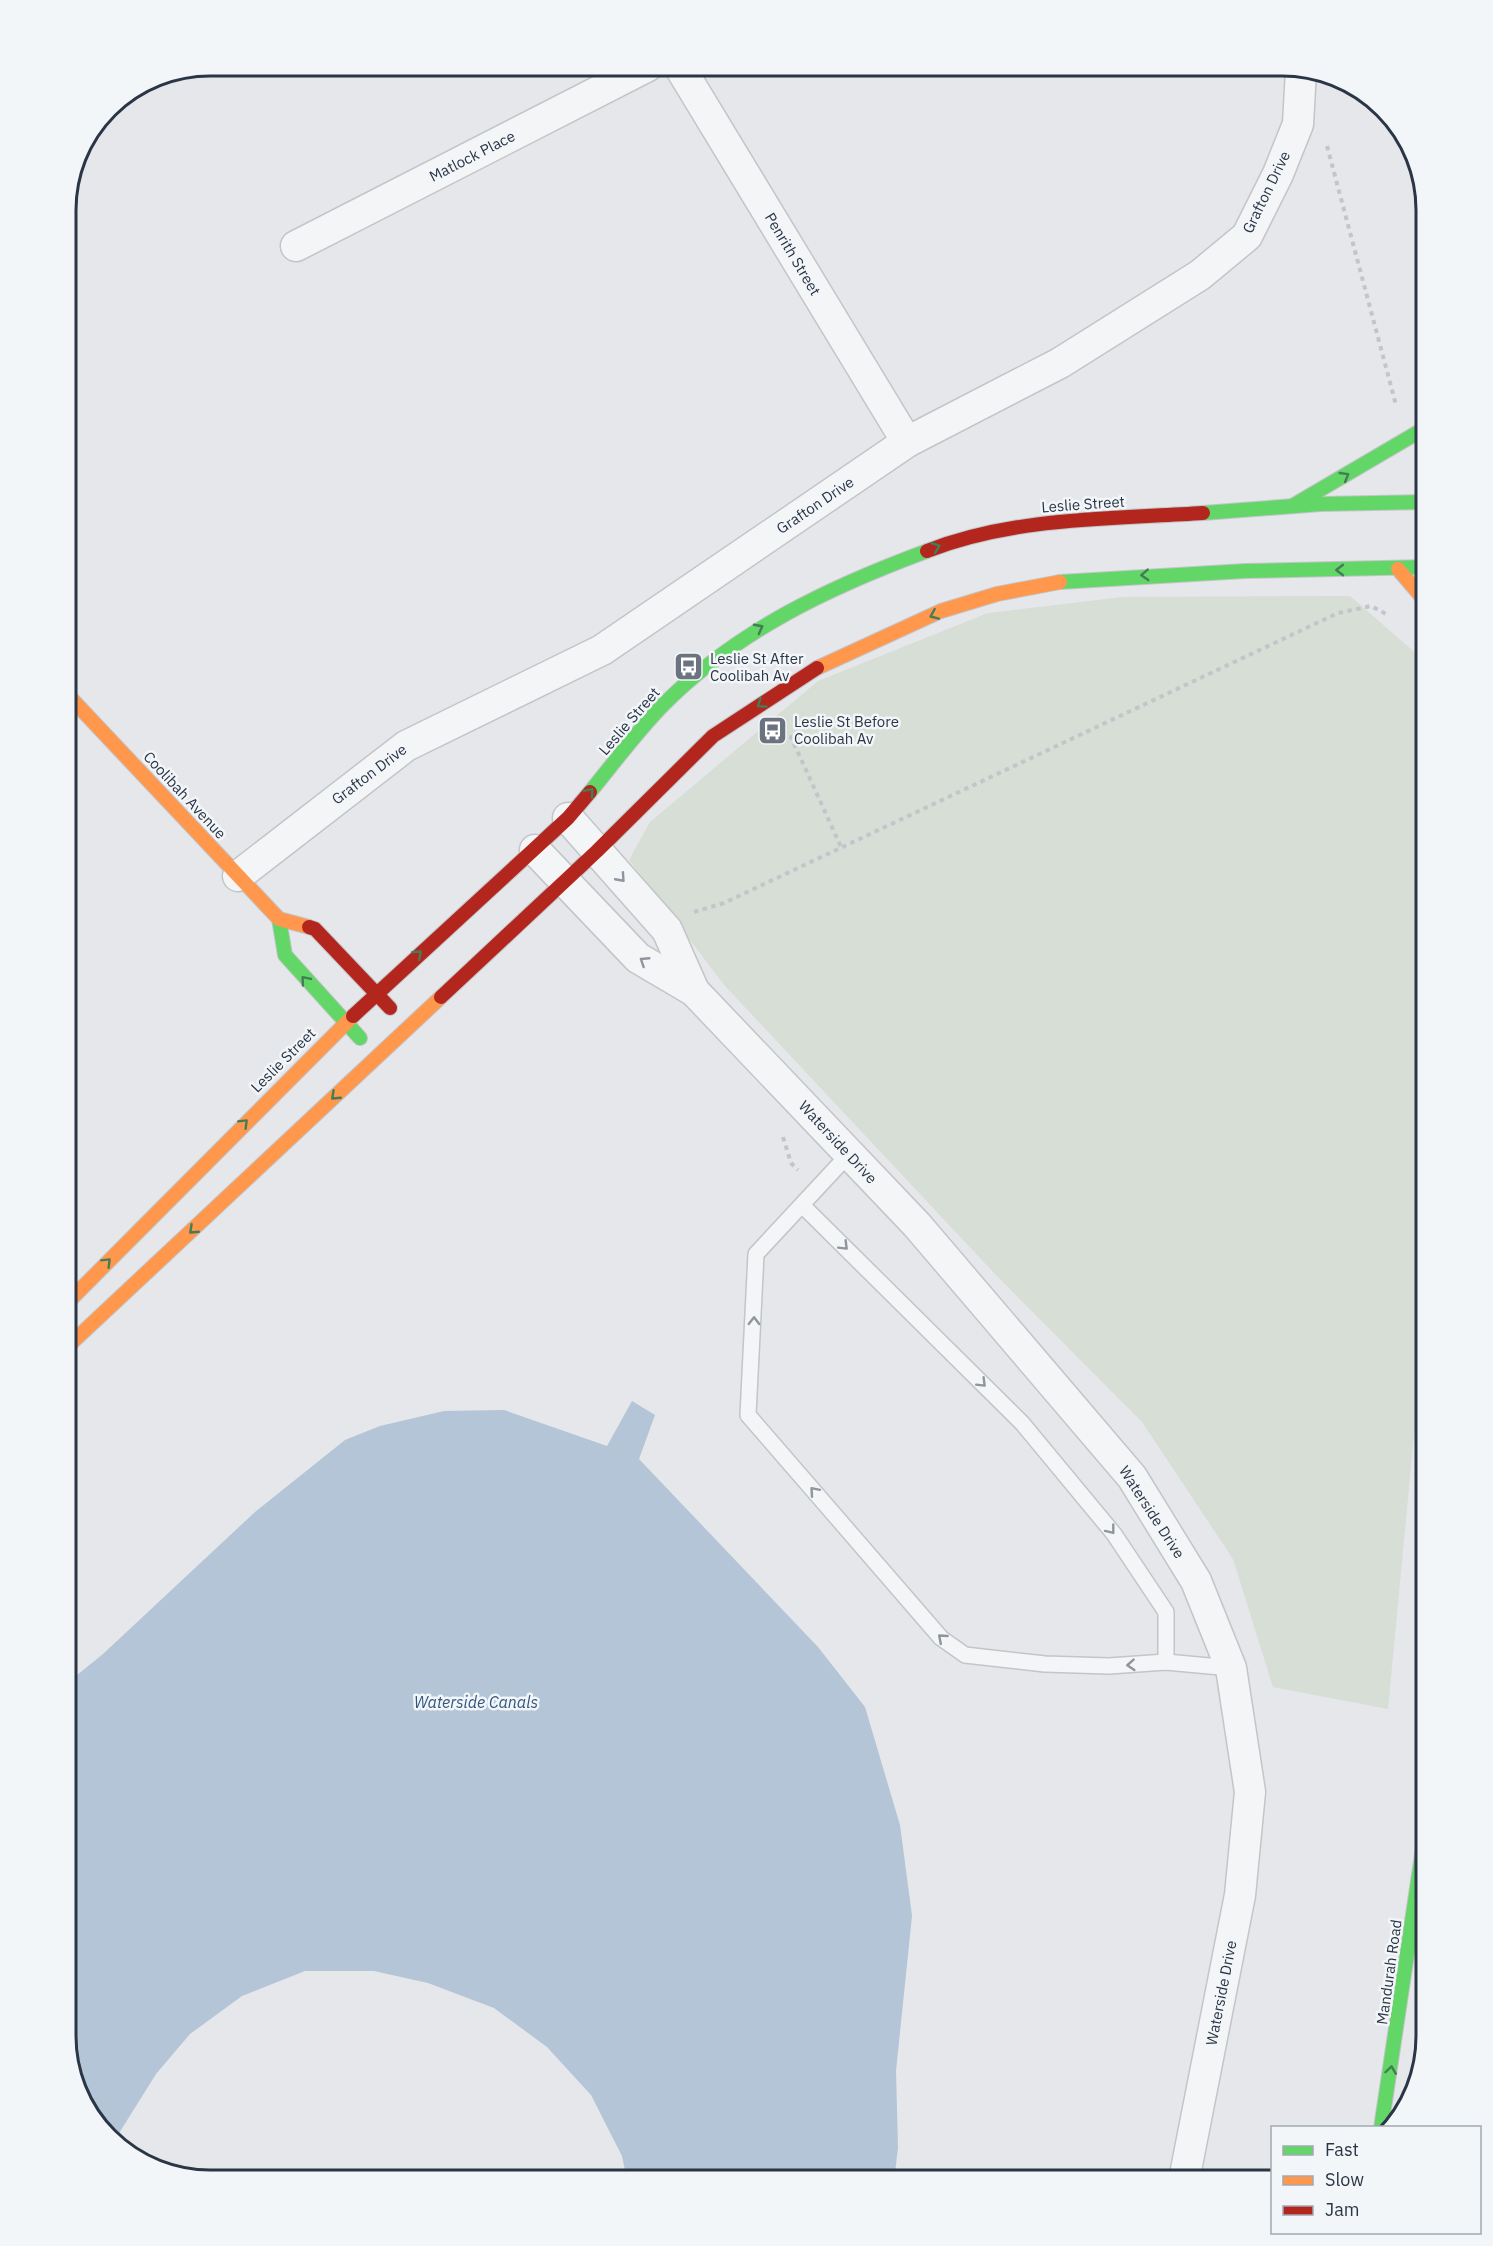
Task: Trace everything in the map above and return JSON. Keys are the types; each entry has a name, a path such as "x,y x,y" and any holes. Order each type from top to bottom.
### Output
{"main road":[{"path":"1294,505 1358,469 1383,450 1416,432"},
{"name":"Leslie Street","path":"76,1293 345,1022 568,818 664,704 746,635 808,602 890,565 955,540 1020,526 1294,505 1416,502"},
{"path":"76,1338 597,851 672,774 713,736 809,672 941,611 997,594 1066,581 1245,571 1416,568"},
{"path":"1398,569 1416,590"},
{"name":"Coolibah Avenue","path":"77,704 279,920"},
{"path":"377,1055 285,955 279,920 315,929 408,1027"},
{"name":"Mandurah Road","path":"1381,2125 1416,1894"}],"street":[{"name":"Matlock Place","path":"296,246 626,77"},
{"name":"Penrith Street","path":"686,77 907,442"},
{"name":"Grafton Drive","path":"238,876 406,746 602,650 907,442 1060,363 1200,275 1247,236 1278,174 1298,124 1301,78"},
{"name":"Waterside Drive","path":"568,818 667,930 694,991"},
{"name":"Waterside Drive","path":"535,850 638,958 694,991 916,1225 1132,1477 1196,1581 1231,1668 1250,1792 1240,1895 1186,2170"}],"lane":[{"path":"849,1154 756,1254 748,1415 941,1638 965,1655 1045,1664 1109,1666 1166,1662 1231,1668"},
{"path":"802,1205 1022,1423 1114,1534 1166,1612 1166,1662"}],"path":[{"path":"1324,134 1394,404 1416,422"},
{"path":"685,915 724,903 1338,613 1371,606 1392,617"},
{"path":"773,730 791,737 841,847"},
{"path":"783,1135 791,1163 819,1187"}],"shaded area":[{"path":"1350,596 1416,653 1416,1414 1388,1709 1273,1687 1233,1559 1142,1422 995,1274 725,986 629,860 650,822 818,681 988,613 1122,597"}],"water":[{"name":"Waterside Canals","path":"632,1401 655,1415 639,1459 818,1647 865,1707 900,1825 912,1916 896,2071 898,2148 895,2170 625,2169 622,2156 591,2095 547,2047 494,2008 428,1983 374,1971 305,1971 242,1996 190,2034 156,2074 119,2133 104,2117 87,2087 81,2070 76,2036 76,1676 103,1654 255,1512 345,1440 380,1426 444,1411 504,1410 607,1446"}],"traffic: fast":[{"path":"1294,505 1416,433"},
{"path":"1203,513 1321,504 1416,502"},
{"path":"590,792 654,714 723,654 787,613 855,580 927,551"},
{"path":"1060,582 1245,571 1416,567"},
{"path":"279,919 285,955 360,1038"},
{"path":"1381,2125 1416,1894"}],"traffic: slow":[{"path":"1398,569 1416,590"},
{"path":"817,668 941,611 997,594 1060,582"},
{"path":"77,704 279,919 309,927"},
{"path":"76,1338 441,997"},
{"path":"76,1294 353,1016"}],"traffic: jam":[{"path":"927,551 960,540 1028,526 1203,513"},
{"path":"441,997 597,851 713,736 817,668"},
{"path":"353,1016 568,818 590,792"},
{"path":"309,927 315,929 390,1008"}],"place":[{"name":"Leslie St After Coolibah Av","path":"689,667"},
{"name":"Leslie St Before Coolibah Av","path":"773,730"}]}
